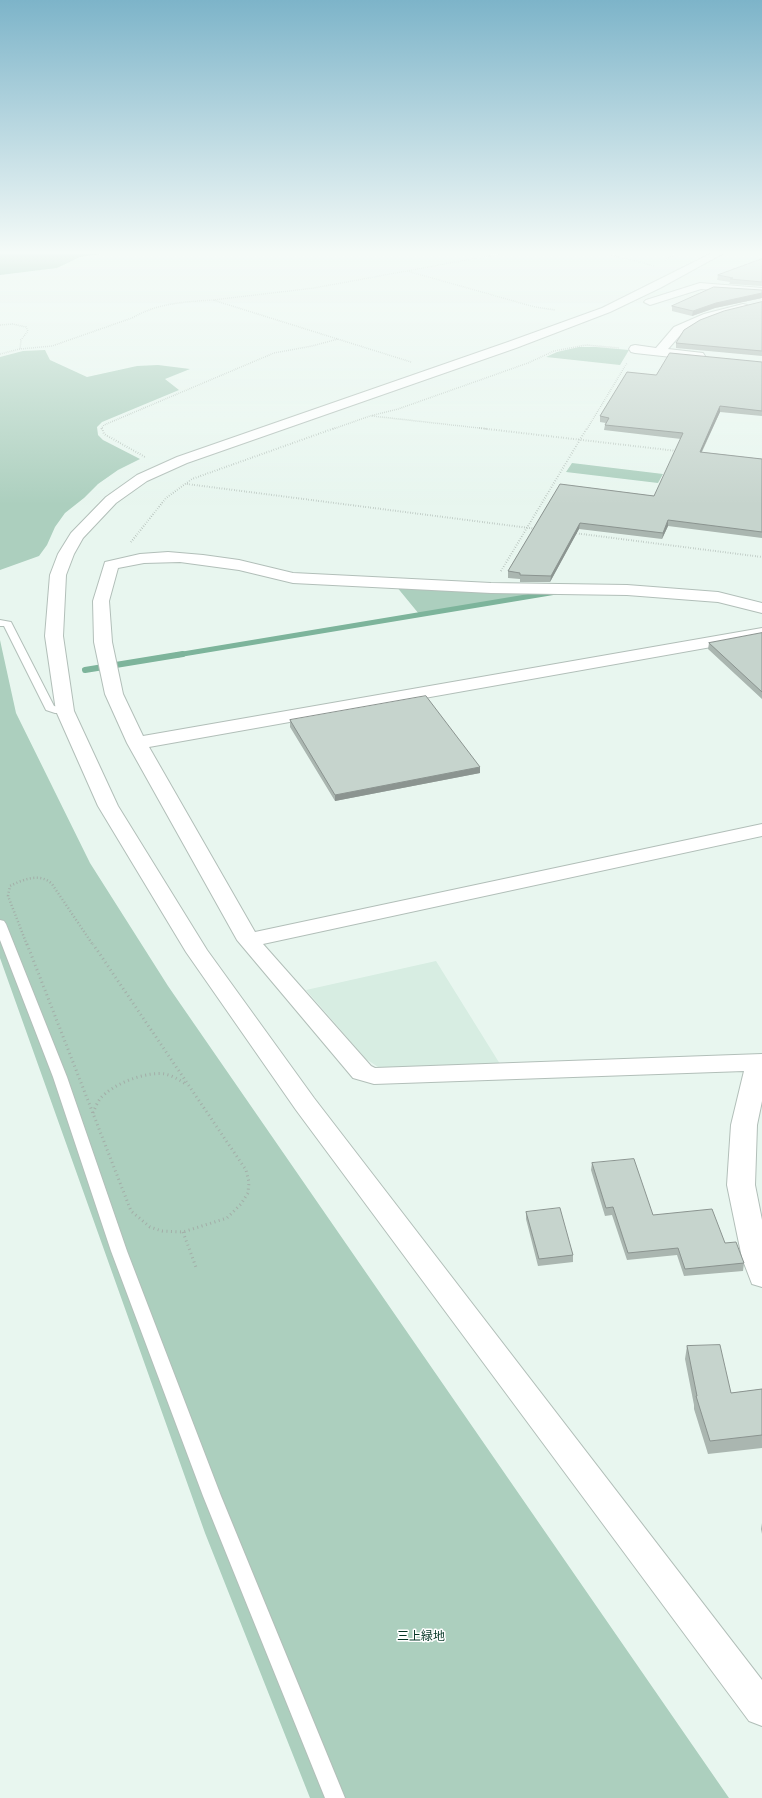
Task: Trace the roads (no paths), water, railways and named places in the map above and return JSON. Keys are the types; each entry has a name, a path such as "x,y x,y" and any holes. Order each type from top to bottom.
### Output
{"street":[{"path":"531,338 182,460 142,478 126,488 94,516 77,536 66,554 58,575 54,636 65,710 108,806 197,952 305,1104 762,1709"},
{"path":"658,352 671,338"},
{"path":"635,349 710,357"},
{"path":"762,608 718,597 627,590 491,588 293,578 273,575 241,566 184,558 143,558 110,565 101,601 103,642 114,694 137,744 248,940 355,1066 362,1072 374,1076 760,1062 744,1125 741,1185 756,1258 762,1276"},
{"path":"137,744 762,633"},
{"path":"248,940 762,830"}],"lane":[{"path":"0,622 8,624 50,708 65,710"},
{"path":"0,924 60,1077 119,1251 201,1467 335,1798"}],"waterway":[{"path":"177,655 556,592"},
{"path":"85,670 183,654"}],"park label":[{"name":"三上緑地","path":"421,1636"}]}
